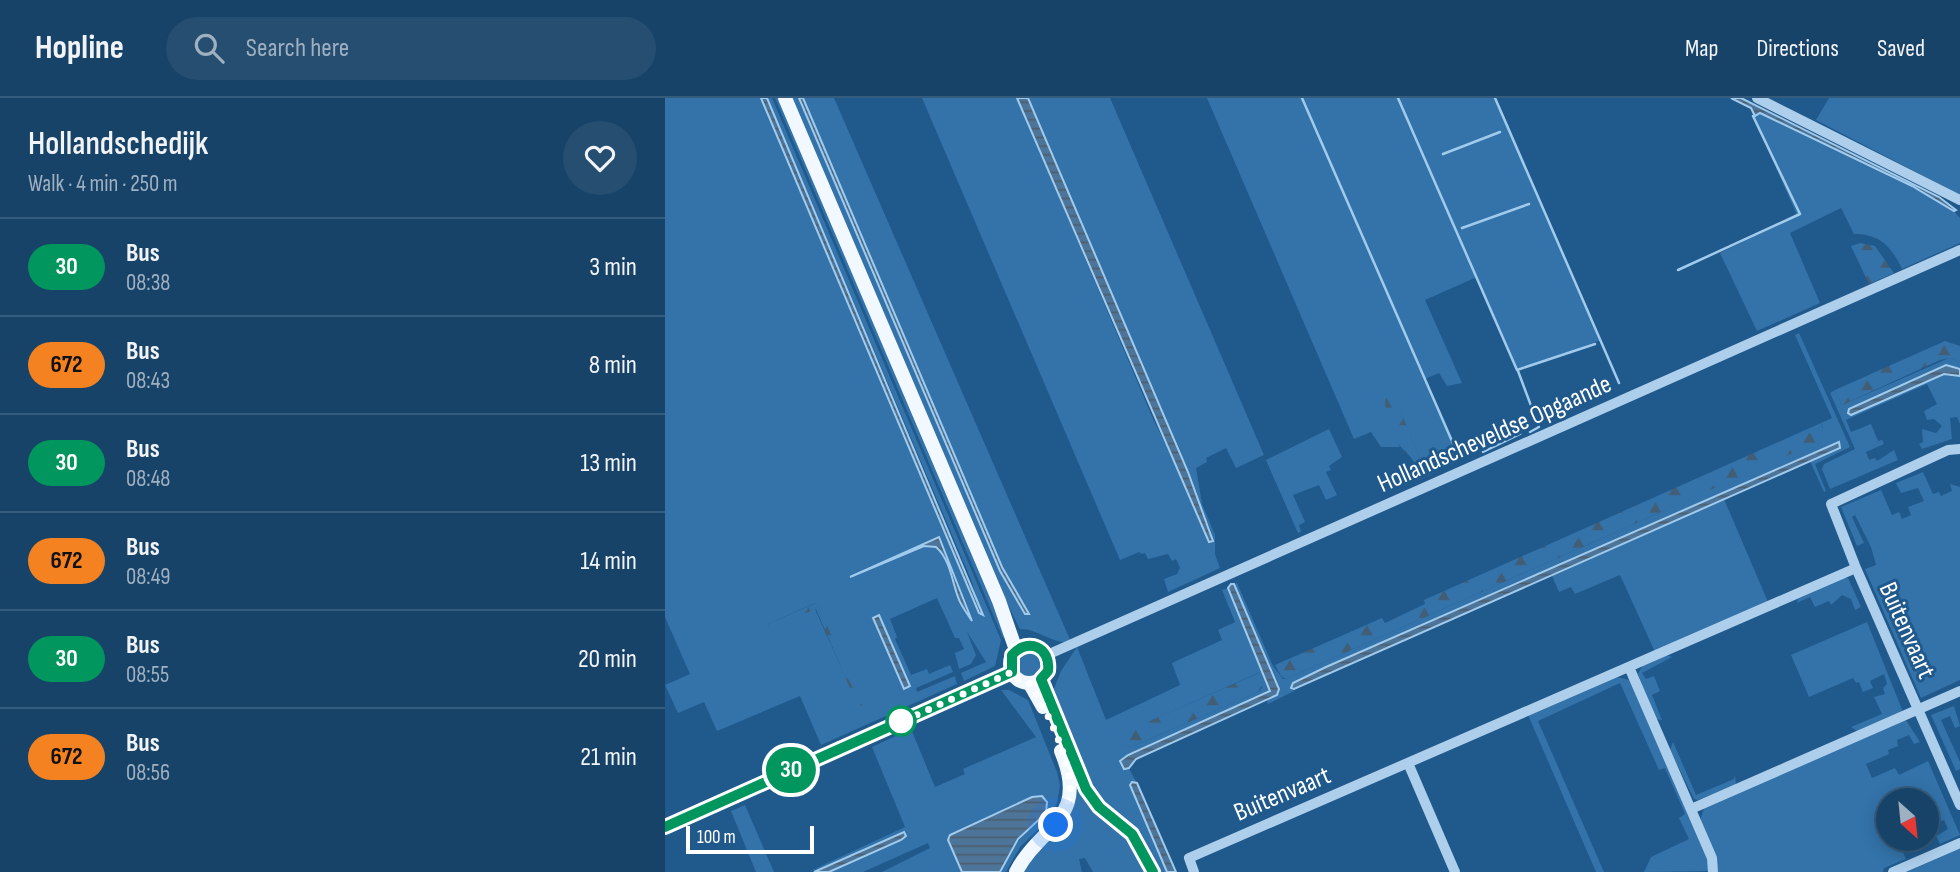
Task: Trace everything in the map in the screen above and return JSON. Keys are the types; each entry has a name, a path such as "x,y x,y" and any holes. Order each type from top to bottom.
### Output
{"main road":[{"path":"785,98 999,601 1022,647"},
{"path":"1022,647 1039,647 1047,655 1048,671 1036,681 1019,680 1012,672 1010,660 1022,647"},
{"path":"1016,872 1024,857 1056,825 1066,807 1070,789 1064,759 1036,681"},
{"path":"1036,681 1086,789 1099,807 1132,834 1153,872"}],"street":[{"path":"1757,98 1960,200"},
{"name":"Hollandscheveldse Opgaande","path":"1047,655 1960,250"},
{"name":"Buitenvaart","path":"1960,449 1948,450 1833,501 1832,512 1960,805"},
{"name":"Buitenvaart","path":"1195,872 1189,858 1856,568"},
{"path":"1629,667 1712,858 1713,872"},
{"path":"665,827 1012,672"},
{"name":"Buitenvaart","path":"1691,809 1960,691"},
{"path":"1408,764 1455,872"},
{"path":"1892,872 1960,843"}],"green space":[{"path":"665,98 761,98 981,615 972,582 767,98 772,98 1001,640 995,666 964,681 961,673 986,662 967,632 976,655 971,664 959,669 955,653 964,649 959,638 955,638 937,598 890,619 897,637 895,639 911,675 927,669 929,674 950,665 953,672 916,688 917,692 955,676 957,684 821,745 800,696 717,731 704,702 678,713 665,685 690,674 665,617","holes":["815,603 866,723 815,609 769,627 768,624"]},
{"path":"775,98 780,98 1007,636 1003,638"},
{"path":"790,98 799,98 1000,571 1025,614 1028,612 1002,567 803,98 834,98 1071,642 1058,641 1020,629 998,586"},
{"path":"922,98 1017,98 1154,421 1214,538 1028,98 1110,98 1264,455 1236,468 1226,448 1206,458 1207,462 1196,468 1202,504 1215,535 1215,554 1220,568 1168,592 1164,579 1177,574 1180,568 1176,559 1172,561 1168,554 1148,559 1145,553 1139,552 1120,560"},
{"path":"1207,98 1496,98 1601,340 1517,370 1477,277 1425,300 1462,383 1447,386 1439,373 1425,379 1460,460 1427,476 1389,384 1389,416 1400,447 1381,447 1371,432 1354,439"},
{"path":"1829,98 1960,98 1960,195 1816,120"},
{"path":"1760,113 1948,205 1960,218 1960,243 1902,269 1884,243 1871,236 1854,234 1841,208 1790,233 1820,303 1757,331 1720,253 1797,215 1753,116"},
{"path":"1860,243 1875,246 1894,273 1869,284 1851,246"},
{"path":"1799,333 1850,447 1815,464 1826,491 1824,492 1810,461 1840,448 1839,442 1326,667 1293,683 1294,691 1268,704 1267,701 1279,689 1234,584 1237,583 1273,666 1283,679 1286,679 1663,511 1823,428 1821,423 1832,418 1795,335"},
{"path":"1945,341 1960,346 1960,362 1949,358 1940,360 1842,405 1835,390"},
{"path":"1949,358 1960,362 1960,369 1942,366 1848,411 1950,373 1960,377 1960,424 1957,417 1950,418 1952,439 1922,449 1919,444 1923,442 1922,429 1936,433 1942,426 1934,419 1927,420 1924,411 1937,404 1927,384 1846,420 1851,432 1871,424 1878,441 1882,440 1884,444 1866,452 1869,460 1875,458 1877,461 1894,450 1898,460 1830,489 1822,469 1824,464 1855,449 1830,393 1835,390 1842,405"},
{"path":"1389,383 1427,476 1419,480 1416,465 1396,440 1386,416 1385,399"},
{"path":"1821,423 1824,435 1820,441 1286,679 1275,665 1382,618 1385,623 1425,604 1424,600"},
{"path":"1329,429 1342,457 1329,466 1331,470 1326,472 1337,495 1326,500 1319,485 1293,495 1305,522 1299,525 1301,532 1298,533 1266,460"},
{"path":"1923,472 1933,494 1939,492 1941,496 1952,491 1950,484 1960,487 1960,680 1921,698 1865,569 1876,565 1871,547 1855,515 1852,517 1864,543 1857,546 1841,507 1881,490 1892,515 1899,512 1902,519 1911,515 1908,507 1924,501 1918,488 1901,493 1896,483"},
{"path":"1724,499 1768,602 1655,652 1620,575 1575,594 1571,587 1559,592 1552,576"},
{"path":"1848,578 1861,607 1855,610 1851,599 1842,595 1831,605 1829,601 1815,607 1810,597 1797,603 1798,599"},
{"path":"1228,588 1270,691 1123,758 1137,783 1130,785 1167,872 1156,872 1094,796 1053,691 1061,671 1077,647 1106,720 1180,685 1172,663 1222,640 1218,630 1235,622 1222,590","holes":["1258,673 1262,688 1131,747 1123,745 1119,735"]},
{"path":"816,603 869,721 865,723 816,609 769,628 768,624"},
{"path":"1867,622 1903,712 1857,731 1851,727 1882,714 1874,697 1885,694 1883,688 1887,684 1884,674 1870,681 1873,688 1863,692 1859,682 1856,683 1853,678 1809,697 1791,655"},
{"path":"1030,651 1039,655 1043,664 1039,673 1030,677 1021,673 1017,664 1021,655"},
{"path":"1667,655 1672,657 1642,673 1646,679 1654,676 1660,691 1652,695 1662,720 1656,719 1638,674 1643,665"},
{"path":"1259,673 1262,685 1258,692 1131,747 1123,745 1118,735"},
{"path":"1616,677 1630,680 1709,860 1709,871 1644,872 1651,857 1689,839 1679,818 1685,814 1665,768 1659,770 1620,683 1538,721 1604,872 1596,872 1528,715"},
{"path":"1001,690 1009,690 1028,700 1060,785 1051,817 1020,847 1006,872 1000,872 1009,852 1029,829 1032,797 950,835 948,840 962,872 882,872 930,848 928,843 863,872 829,872 901,840 808,872 905,827 872,747 911,729 935,787 965,774 963,769 1036,737"},
{"path":"1954,706 1960,726 1955,728 1950,716 1941,720 1960,762 1960,769 1956,771 1931,715"},
{"path":"1906,720 1920,742 1914,744 1909,735 1897,740 1898,746 1888,750 1889,754 1866,764 1872,778 1895,768 1899,775 1928,761 1960,835 1940,844 1939,842 1939,834 1948,829 1944,820 1939,822 1939,788 1876,788 1876,851 1902,851 1906,859 1884,868 1883,872 1717,872 1700,821 1704,808"},
{"path":"1673,742 1696,795 1734,779 1735,775 1736,785 1698,800 1694,799 1670,750"},
{"path":"1071,772 1124,830 1149,872 1093,872 1085,858 1079,859 1082,872 1020,872 1053,834"},
{"path":"745,805 774,872 756,872 731,811"},
{"path":"1960,847 1960,872 1903,872"}],"shaded area":[{"path":"761,98 767,98 983,615 979,613"},
{"path":"799,98 803,98 1002,567 1029,614 1025,614 1000,571"},
{"path":"1017,98 1028,98 1188,472 1213,541 1209,542"},
{"path":"1731,98 1741,98 1939,197 1956,210 1760,113 1755,116 1751,108"},
{"path":"1946,365 1960,369 1960,376 1944,374 1851,415 1848,413 1849,409"},
{"path":"1839,442 1840,448 1294,689 1291,688 1293,683 1326,667"},
{"path":"939,537 972,621 959,600 945,558 936,547 924,546 850,577"},
{"path":"1234,584 1279,689 1277,695 1136,759 1129,768 1124,769 1120,761 1128,755 1270,691 1228,588"},
{"path":"879,615 910,686 904,689 873,618"},
{"path":"1132,782 1137,783 1176,872 1167,872 1130,785"},
{"path":"1042,796 1047,802 1046,813 1018,839 1000,872 962,872 948,840 950,835 1032,797"},
{"path":"904,832 906,836 901,840 829,872 814,872"}],"waterway":[{"path":"1302,98 1459,457"},
{"path":"1398,98 1517,370 1595,344"},
{"path":"1495,98 1619,383"},
{"path":"1678,270 1800,214 1753,116"},
{"path":"1443,154 1500,132"},
{"path":"1462,228 1529,204"},
{"path":"1518,371 1539,427 1530,432"},
{"path":"1483,452 1520,434"}],"bus line":[{"name":"30","path":"665,827 1012,672 1010,660 1015,651 1024,645 1034,645 1047,655 1048,671 1041,679 1086,789 1099,807 1132,834 1153,872"}],"route":[{"path":"901,721 892,726 1012,672 1019,680 1030,684 1045,711 1068,772 1068,802 1056,825"}]}
